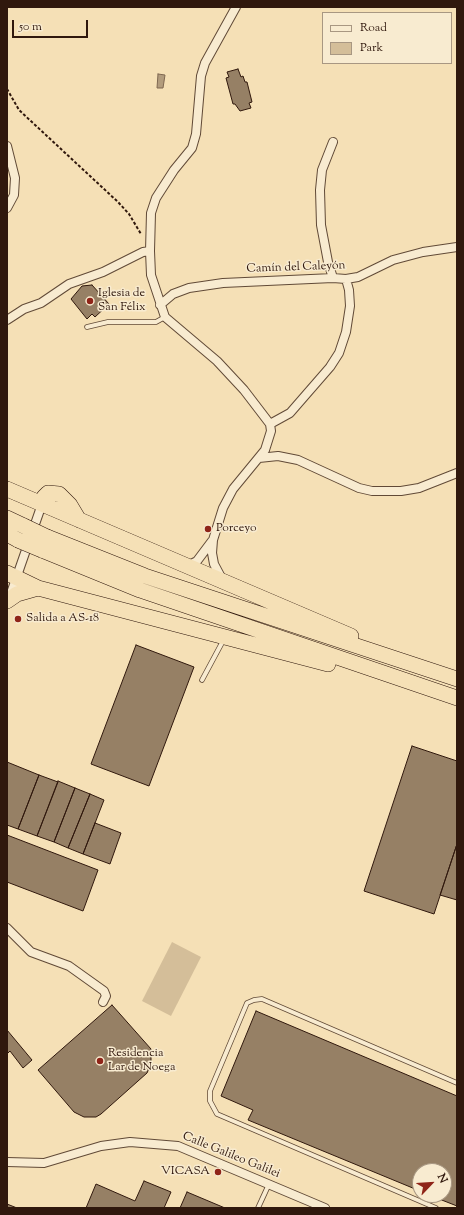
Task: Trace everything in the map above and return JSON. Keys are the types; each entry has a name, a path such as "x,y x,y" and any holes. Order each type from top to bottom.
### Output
{"highway":[{"path":"7,489 42,504 44,497 48,493 59,494 70,505 79,520 152,552 197,567 349,634 402,661"},
{"path":"7,518 16,534 457,679"},
{"path":"45,543 140,590 457,698"},
{"path":"15,574 38,588 348,669 386,675"},
{"path":"7,602 17,594 38,588"}],"street":[{"path":"197,567 213,540 223,508 233,489 259,458 269,441 272,431 270,424 244,390 217,361 165,317 151,276 150,251 152,213 156,198 170,175 192,148 196,134 201,76 205,63 236,7"},
{"path":"333,142 322,170 320,190 321,225 328,262 333,278"},
{"path":"7,146 15,178 14,195 7,208"},
{"name":"Camín del Caleyón","path":"160,305 173,294 189,288 224,283 333,278 346,279 358,276 394,260 423,252 457,247"},
{"path":"7,320 24,309 41,303 78,280 103,272 143,252 150,251"},
{"path":"270,424 290,413 330,367 339,353 346,332 350,306 349,290 346,279"},
{"path":"259,458 278,456 298,460 359,488 372,491 401,491 419,488 457,473"},
{"path":"7,602 15,574 42,504"},
{"path":"197,567 197,561 213,540"},
{"path":"7,928 31,952 69,966 104,991 106,996 102,1002"},
{"name":"Calle Galileo Galilei","path":"7,1162 44,1163 100,1146 130,1142 178,1146 325,1208"}],"lane":[{"path":"87,327 108,322 156,322 165,317"},
{"path":"202,680 225,637"},
{"path":"436,1208 217,1114 210,1101 210,1091 247,1003 262,999 457,1083"},
{"path":"258,1208 268,1184"}],"path":[{"path":"7,89 19,110 129,214 139,229 150,251"}],"green space":[{"path":"172,942 201,957 171,1016 142,1001"}],"shaded area":[{"path":"158,74 165,75 163,88 157,88"}],"building":[{"path":"238,69 241,77 243,76 245,82 247,82 252,102 249,103 251,108 240,111 235,104 233,104 226,78 229,77 227,72"},
{"name":"Iglesia de San Félix","path":"92,285 109,304 95,317 92,314 87,319 71,299 82,286"},
{"path":"136,645 194,667 149,786 91,764"},
{"path":"412,746 457,761 457,844 434,914 364,891"},
{"path":"7,762 39,775 18,829 7,825"},
{"path":"39,775 58,782 37,836 18,829"},
{"path":"58,781 75,788 54,842 37,836"},
{"path":"75,788 90,794 68,848 54,842"},
{"path":"90,794 104,800 83,854 68,848"},
{"path":"95,823 121,833 110,864 83,854"},
{"path":"7,835 98,870 83,911 7,882"},
{"path":"457,844 457,900 440,895"},
{"name":"Residencia Lar de Noega","path":"112,1005 151,1049 151,1064 147,1073 101,1114 96,1117 84,1117 74,1112 38,1070"},
{"path":"256,1011 457,1096 457,1206 449,1203 452,1203 452,1163 412,1163 412,1188 248,1120 253,1110 221,1096"},
{"path":"7,1030 32,1060 23,1068 10,1051 7,1054"},
{"path":"144,1181 171,1192 164,1208 86,1208 96,1184 135,1201"},
{"path":"187,1192 225,1208 180,1208"},
{"path":"7,1204 17,1208 7,1208"}],"place":[{"name":"Iglesia de San Félix","path":"90,301"},
{"name":"Porceyo","path":"208,529"},
{"name":"Salida a AS-18","path":"18,619"},
{"name":"Residencia Lar de Noega","path":"100,1061"},
{"name":"VICASA","path":"218,1172"}]}
